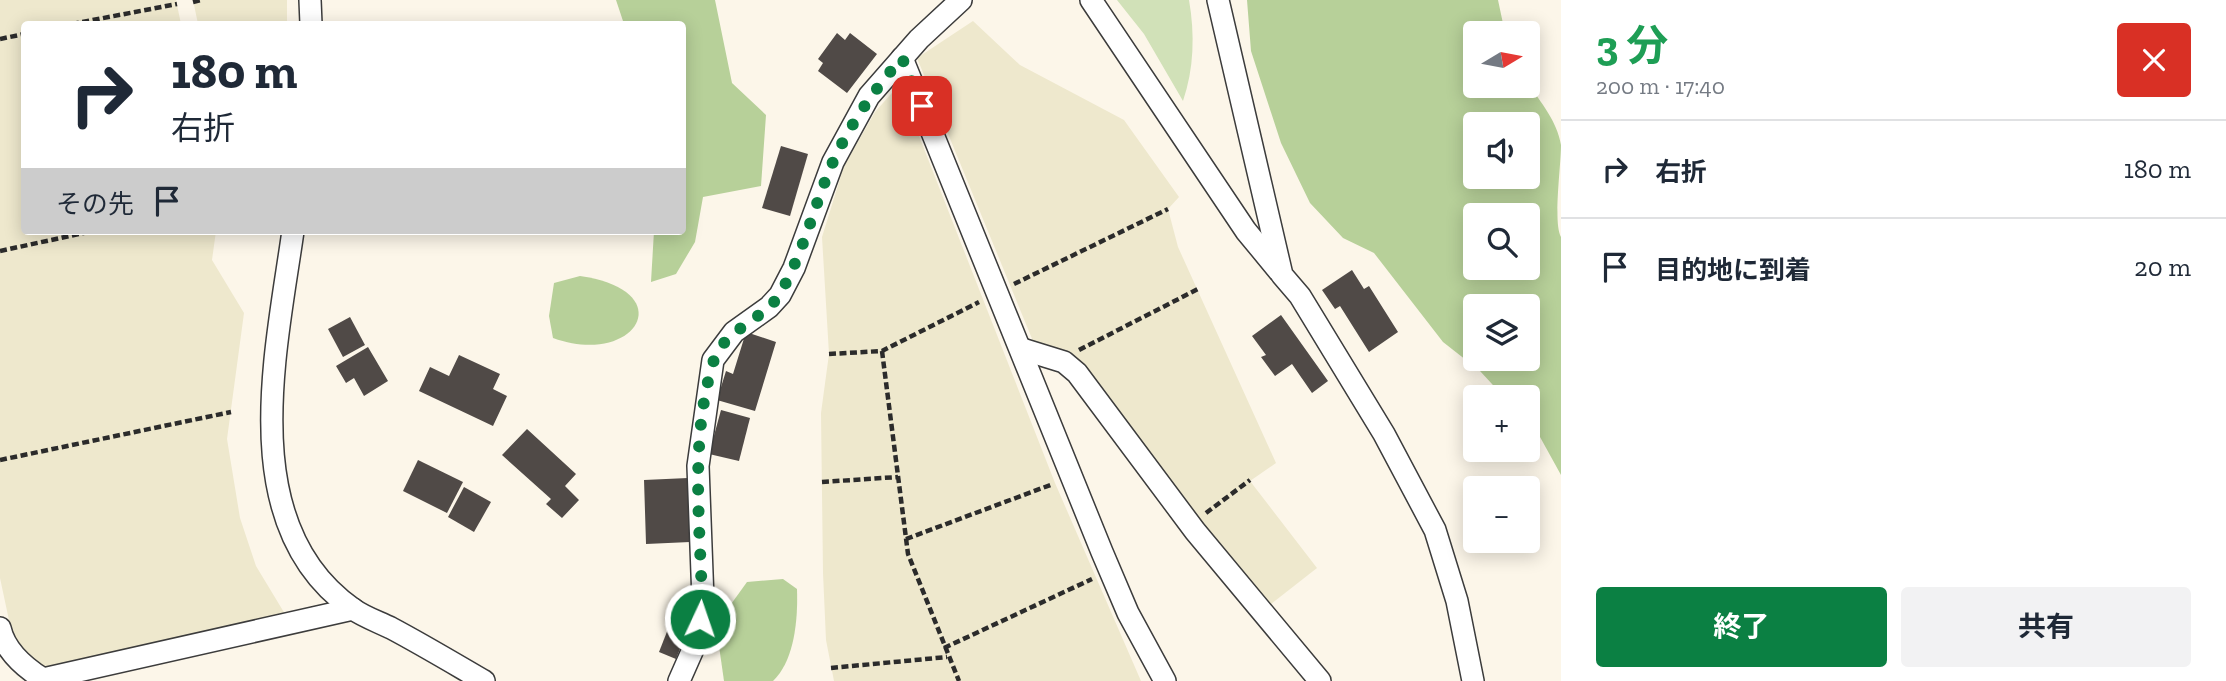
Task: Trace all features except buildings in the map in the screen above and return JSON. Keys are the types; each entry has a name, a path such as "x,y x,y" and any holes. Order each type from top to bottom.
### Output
{"street":[{"path":"310,0 311,21"},
{"path":"679,681 698,638 702,600 698,466 713,360 734,331 769,307 780,295 794,268 833,162 869,96 902,58 961,0"},
{"path":"1091,0 1246,231 1300,296 1384,434 1435,530 1457,601 1473,681"},
{"path":"1218,0 1282,275"},
{"path":"902,58 1128,613 1165,681"},
{"path":"292,235 272,378 272,447 292,534 307,566 353,609 484,681"},
{"path":"1022,349 1064,362 1077,373 1195,531 1320,681"},
{"path":"0,628 2,639 23,667 43,679 353,609"}],"path":[{"path":"193,2 201,0"},
{"path":"88,21 177,4"},
{"path":"0,39 21,35"},
{"path":"1009,287 1168,209"},
{"path":"0,251 74,235"},
{"path":"1072,353 1198,289"},
{"path":"830,355 882,351 983,300"},
{"path":"882,351 908,554 947,657 959,681"},
{"path":"0,460 231,412"},
{"path":"822,482 898,477"},
{"path":"1198,519 1250,480"},
{"path":"906,539 1055,484"},
{"path":"944,648 1096,577"},
{"path":"831,668 947,657"}],"shaded area":[{"path":"0,0 176,0 180,21 21,21 21,235 215,235 212,260 244,313 227,439 240,518 256,566 285,614 43,669 13,639 0,578"},
{"path":"193,0 287,0 287,21 197,21"},
{"path":"973,21 1020,65 1124,120 1179,197 1168,209 1178,247 1276,463 1250,481 1317,568 1271,604 1198,519 1072,353 1035,346 917,58"},
{"path":"899,85 1055,483 1141,681 834,681 826,640 823,573 821,413 829,354 822,237 844,166 875,112"}],"green space":[{"path":"616,0 715,0 732,83 766,115 761,186 703,197 695,242 676,274 651,282 654,235 686,235 686,21 623,21"},
{"path":"1117,0 1189,0 1192,51 1183,101 1144,34"},
{"path":"1247,0 1498,0 1502,21 1463,21 1463,98 1538,98 1559,136 1561,145 1557,208 1561,237 1561,475 1540,437 1540,385 1493,385 1480,371 1540,371 1540,294 1463,294 1463,358 1443,342 1374,253 1343,238 1310,203 1281,143 1251,51"},
{"path":"580,276 612,284 631,296 638,310 636,324 625,336 606,343 582,345 553,338 549,316 554,283"},
{"path":"783,579 797,589 796,625 786,662 773,681 724,681 716,625 747,582"}],"route":[{"path":"700,619 702,600 698,466 713,360 734,331 769,307 780,295 794,268 833,162 869,96 902,58 922,106"}]}
